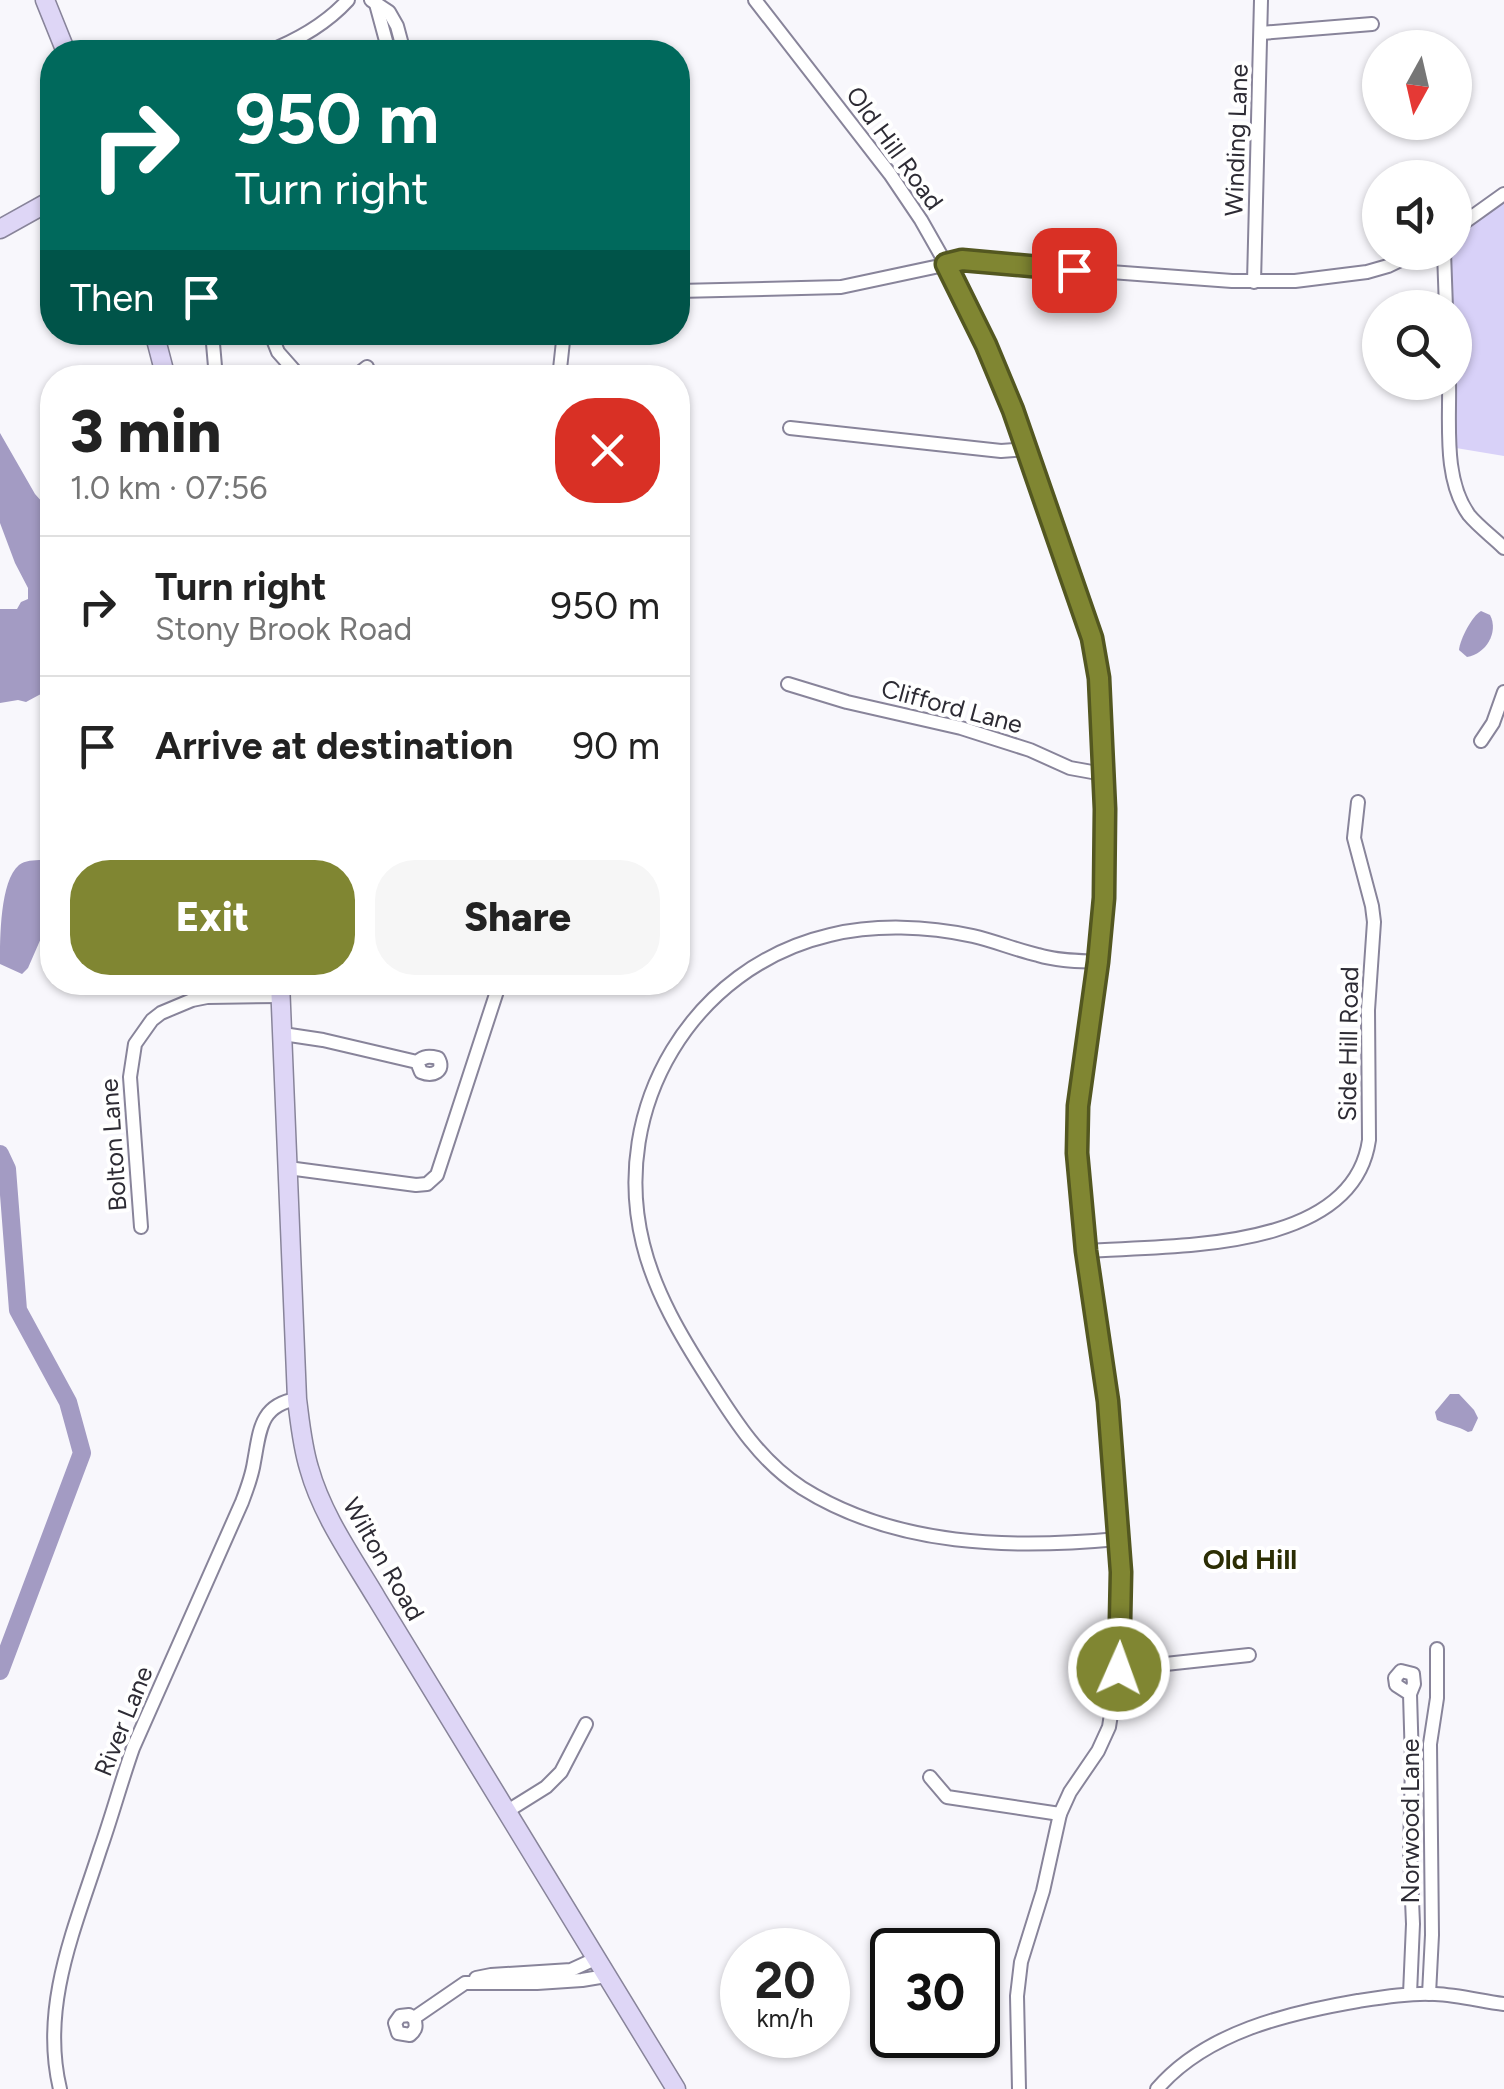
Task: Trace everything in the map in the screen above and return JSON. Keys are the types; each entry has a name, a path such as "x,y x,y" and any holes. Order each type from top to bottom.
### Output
{"main road":[{"path":"45,0 61,40"},
{"path":"0,229 40,207"},
{"name":"Wilton Road","path":"281,995 297,1399 305,1456 325,1509 676,2089"}],"street":[{"path":"291,40 333,16 348,0"},
{"name":"Winding Lane","path":"1254,282 1261,0"},
{"name":"Old Hill Road","path":"758,1 890,174 946,264 996,367 1027,449 1095,653 1101,699 1105,883 1077,1122 1077,1153 1086,1251 1105,1370 1121,1587 1119,1669 1107,1734 1060,1814 1018,1979 1020,2089"},
{"path":"374,2 385,40"},
{"path":"374,2 392,16 400,40"},
{"path":"1261,33 1372,24"},
{"path":"1472,217 1504,194"},
{"path":"690,291 841,287 962,260 1254,282 1352,276 1374,270"},
{"path":"1449,400 1451,460 1458,492 1471,517 1504,548"},
{"path":"790,428 1002,451 1027,449"},
{"name":"Clifford Lane","path":"788,684 847,702 932,720 1030,750 1070,768 1104,774"},
{"path":"1481,741 1493,723 1504,692"},
{"name":"Side Hill Road","path":"1086,1251 1208,1242 1273,1231 1322,1210 1357,1175 1370,1140 1368,1023 1374,926 1354,838 1358,802"},
{"path":"1098,962 1041,956 960,933 888,928 842,932 780,952 748,969 710,1001 670,1053 645,1119 636,1179 643,1245 658,1289 742,1430 786,1476 858,1516 944,1538 1029,1545 1118,1540"},
{"name":"Bolton Lane","path":"141,1227 130,1077 135,1044 161,1013 192,1000 228,995"},
{"path":"288,1168 427,1184 437,1175 496,995"},
{"path":"283,1034 417,1062"},
{"name":"River Lane","path":"60,2089 52,2039 58,1989 124,1774 242,1502 262,1423 279,1403 297,1399"},
{"name":"Norwood Lane","path":"1429,1994 1430,1744 1437,1698 1436,1649"},
{"path":"1119,1669 1248,1655"},
{"path":"1410,1694 1410,1994"},
{"path":"506,1812 546,1787 561,1772 586,1724"},
{"path":"930,1777 946,1797 1060,1814"},
{"path":"414,2018 465,1983 491,1975 571,1970 595,1959"},
{"path":"465,1983 537,1983 606,1976"},
{"path":"1157,2089 1199,2054 1269,2021 1319,2008 1410,1994 1504,2004"}],"shaded area":[{"path":"1504,193 1504,456 1450,447 1454,400 1472,400 1472,290 1446,290 1445,270 1472,270 1472,217"},
{"path":"0,433 40,500 40,694 26,702 0,703 0,609 17,609 28,599 28,588 0,523"},
{"path":"1481,611 1490,615 1492,635 1480,652 1467,657 1459,650 1460,645 1470,623"},
{"path":"40,860 40,940 22,974 0,964 1,925 8,884 19,865"},
{"path":"1450,1394 1459,1394 1474,1410 1478,1418 1472,1431 1437,1420 1435,1412"}],"waterway":[{"path":"0,1154 7,1169 18,1310 68,1402 82,1453 0,1671"}],"district":[{"name":"Old Hill","path":"1250,1559"}],"route":[{"path":"1074,270 962,260 946,264 1013,410 1092,638 1099,678 1105,809 1104,898 1078,1106 1077,1153 1082,1225 1108,1401 1121,1572 1119,1669"}]}
